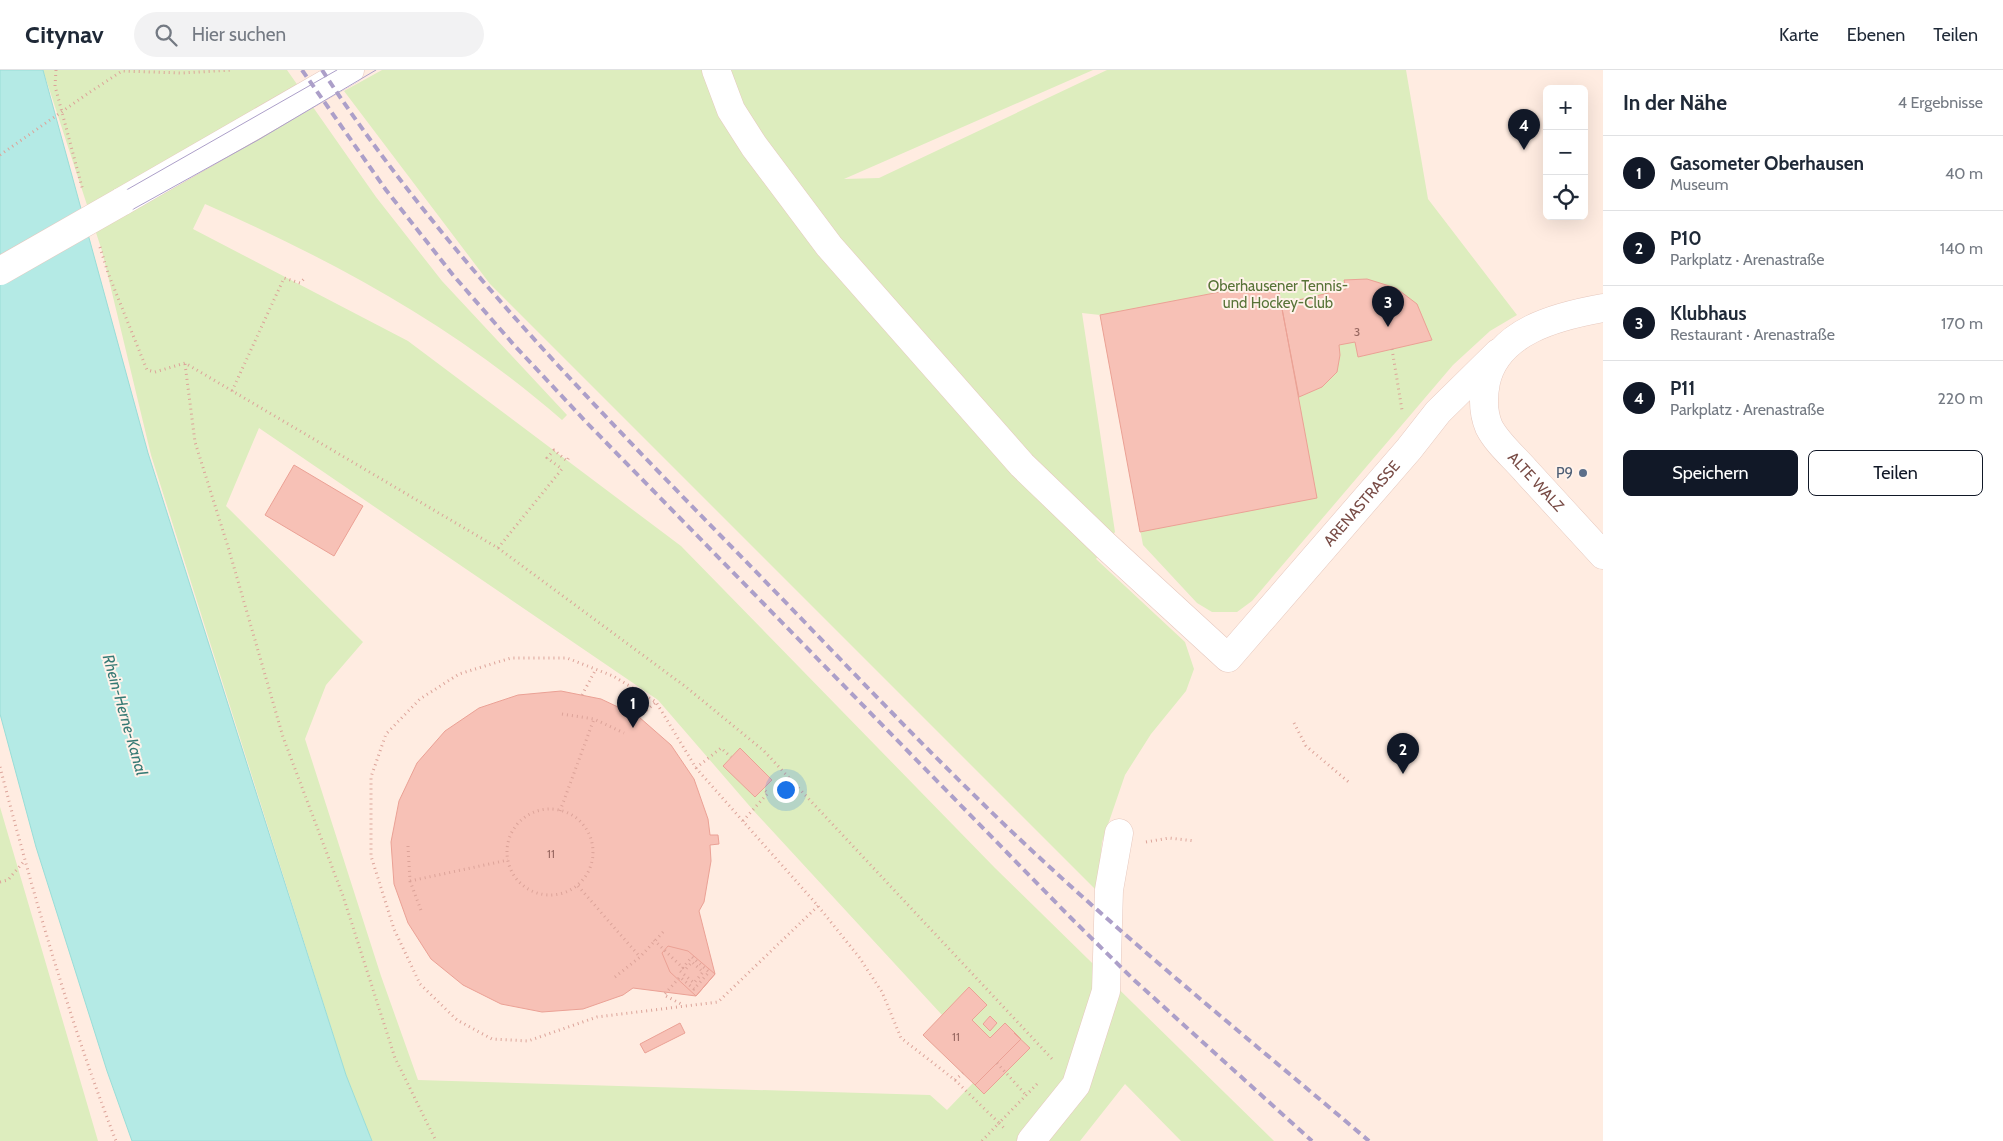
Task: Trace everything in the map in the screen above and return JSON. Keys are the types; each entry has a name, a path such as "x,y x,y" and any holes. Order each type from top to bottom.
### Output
{"street":[{"path":"0,271 350,70"},
{"name":"ARENASTRASSE","path":"716,70 731,110 754,146 829,246 1022,466 1228,658 1305,554 1409,449 1438,412 1506,344 1547,322 1603,308"},
{"name":"ARENASTRASSE","path":"1483,400 1489,369 1498,353"},
{"name":"ALTE WALZ","path":"1483,400 1490,429 1603,555"},
{"path":"1021,1138 1076,1085 1106,991 1109,890 1117,844"}],"path":[{"path":"0,155 121,71 182,73 232,70"},
{"path":"232,391 284,278 300,283 304,279"},
{"path":"1392,349 1409,449"},
{"path":"185,363 195,442 229,550 283,737 342,896 395,1058 436,1141"},
{"path":"155,372 185,363 498,548 686,687 764,751 1076,1085"},
{"path":"498,548 562,469 547,458 554,450 567,461 570,457"},
{"path":"818,906 718,1002 597,1017 528,1041 492,1039 457,1020 420,984 394,928 371,856 371,777 386,734 420,699 459,674 512,658 567,658 613,676 656,702 696,768 818,906 860,957 882,992 902,1038 955,1080 999,1123 1021,1138"},
{"path":"582,695 596,669"},
{"path":"639,717 656,702"},
{"path":"562,714 594,719 624,733"},
{"path":"560,811 594,719"},
{"path":"1294,723 1306,746 1350,784"},
{"path":"696,768 721,748 731,757"},
{"path":"0,767 25,860 72,1014 116,1141"},
{"path":"743,821 768,792 763,788"},
{"path":"551,810 560,811 573,816 583,825 590,836 593,850 592,863 586,876 578,886 557,895 536,893 526,888 518,880 508,860 509,842 518,825 533,814 551,810"},
{"path":"1117,844 1143,843 1169,838 1195,841"},
{"path":"408,846 410,881 422,913"},
{"path":"0,882 8,880 25,860"},
{"path":"410,881 508,860"},
{"path":"578,886 640,957"},
{"path":"615,977 640,957 664,930"},
{"path":"654,940 672,958 679,964 685,970 692,962 703,972 694,983 680,971 686,964 692,957 709,972 694,989 680,977 664,994 684,1006"},
{"path":"997,1064 1026,1095"},
{"path":"955,1080 963,1072"},
{"path":"982,1141 1044,1076"}],"green space":[{"path":"43,70 287,70 376,197 442,281 567,415 562,420 479,354 436,325 392,298 301,249 205,204 193,229 408,341 681,546 995,868 1274,1141 1181,1141 1125,1084 1080,1141 372,1141 346,1075 151,455 102,251","holes":["259,428 658,700 753,810 942,1015 923,1035 973,1083 947,1110 930,1095 418,1080 381,976 305,739 326,685 363,642 226,506"]},
{"name":"Oberhausener Tennis- und Hockey-Club","path":"382,70 1093,70 844,179 879,178 1107,70 1406,70 1428,199 1517,315 1490,331 1453,365 1252,601 1237,612 1212,612 1197,603 1143,545 1100,315 1082,313 1115,532 1096,559 1185,642 1194,669 1186,691 1151,734 1125,775 1102,842 1097,891 490,284 344,91"},
{"path":"0,807 98,1141 0,1141"}],"water":[{"name":"Rhein-Herne-Kanal","path":"0,70 43,70 148,453 346,1075 372,1141 132,1141 107,1071 36,847 0,714"}],"building":[{"path":"1367,279 1396,288 1417,304 1432,340 1358,357 1355,342 1339,345 1340,355 1337,372 1322,387 1299,397 1281,304 1346,289 1344,280"},
{"path":"1277,281 1317,498 1140,532 1100,315"},
{"path":"294,465 363,506 334,556 265,515"},
{"path":"561,691 601,699 639,717 671,745 694,779 708,819 710,835 718,835 719,844 710,845 711,861 704,902 699,911 715,974 696,996 633,988 623,995 583,1009 542,1012 501,1004 463,985 431,959 408,923 394,884 391,842 399,801 417,763 445,731 479,708 518,695"},
{"path":"740,748 772,780 755,797 723,766"},
{"path":"668,946 688,951 715,974 696,996 670,972 662,953"},
{"path":"969,987 987,1005 972,1020 990,1038 1005,1023 1021,1039 975,1085 923,1035"},
{"path":"990,1016 997,1023 990,1031 983,1024"},
{"path":"680,1023 685,1033 645,1053 640,1044"},
{"path":"1021,1039 1030,1048 984,1094 975,1085"}],"tram line":[{"path":"0,262 337,70"},
{"path":"0,283 258,140 376,70"}],"railway":[{"path":"302,70 386,190 453,275 514,345 588,424 1070,917 1133,979 1312,1141"},
{"path":"322,70 365,133 411,194 509,311 613,424 908,729 1019,839 1117,928 1369,1141"}],"place":[{"name":"P11","path":"1524,150"},
{"name":"Klubhaus","path":"1388,327"},
{"name":"P9","path":"1583,473"},
{"name":"Gasometer Oberhausen","path":"633,728"},
{"name":"P10","path":"1403,774"}]}
